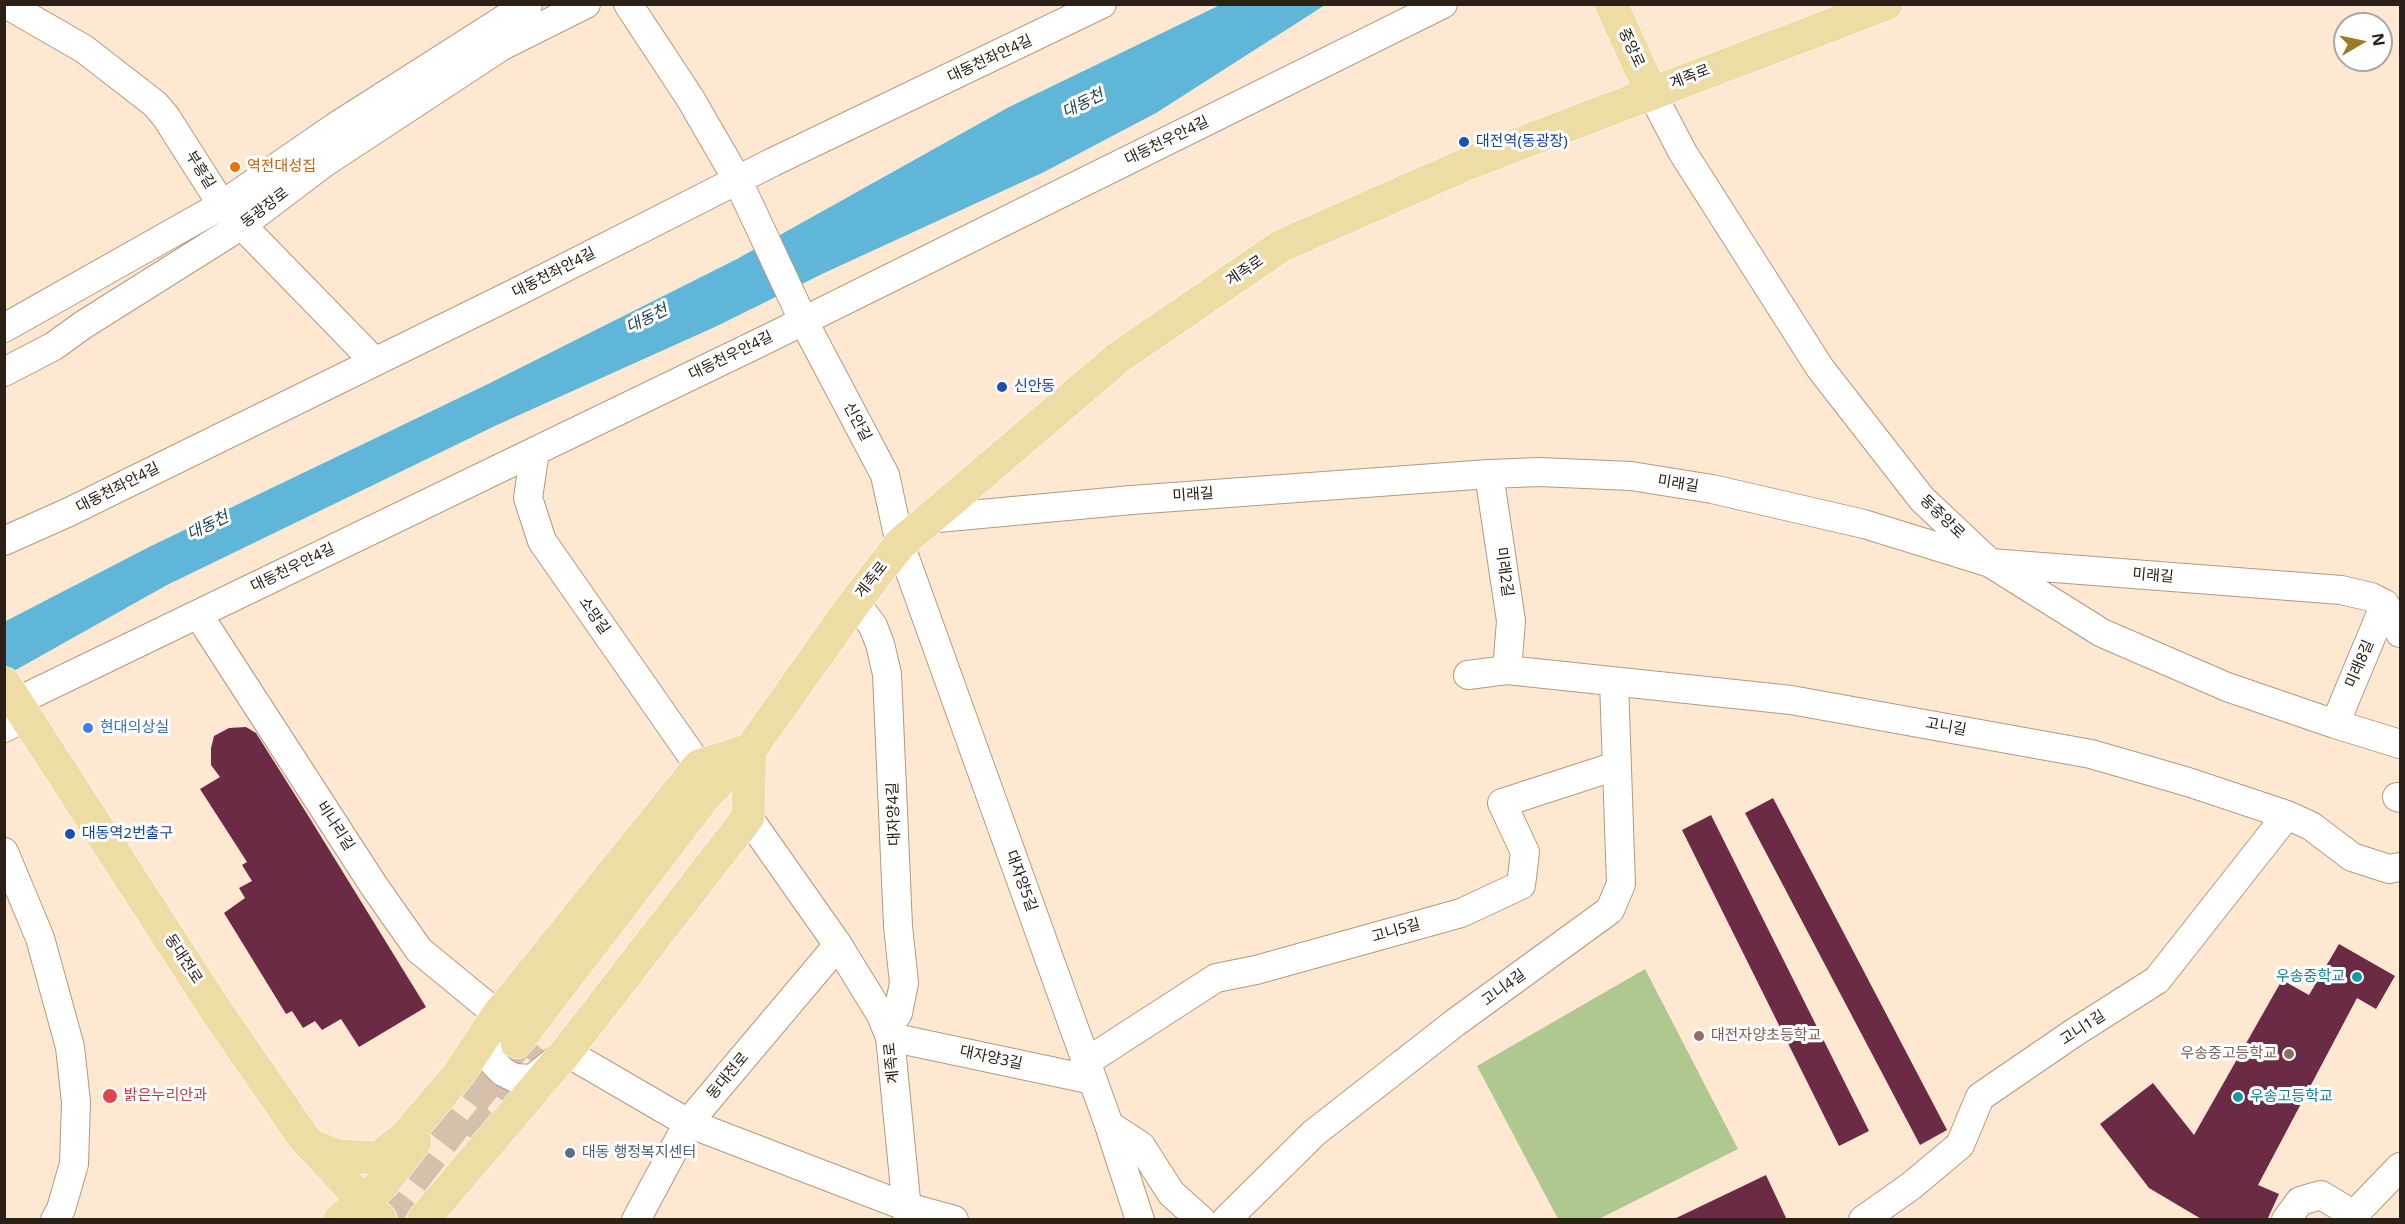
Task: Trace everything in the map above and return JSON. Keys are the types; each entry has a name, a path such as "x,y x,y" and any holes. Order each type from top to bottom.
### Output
{"main road":[{"name":"중앙로","path":"1611,4 1651,92"},
{"name":"계족로","path":"542,1048 706,795 750,750 855,602 900,544 1119,357 1281,246 1469,163 1886,4"},
{"name":"동대전로","path":"13,707 217,1012 361,1213"},
{"path":"312,1146 339,1156 378,1158 405,1137 458,1076 498,1015 699,766 750,750 748,817 542,1048 423,1220"},
{"path":"361,1213 456,1086 458,1076"}],"street":[{"name":"부흥길","path":"6,4 84,49 155,104 166,117 222,205 374,361"},
{"name":"동광장로","path":"4,372 54,346 83,325 242,225 324,163 502,46 586,4"},
{"path":"628,4 690,98 740,185"},
{"name":"대동천좌안4길","path":"4,541 69,512 374,361 740,185 1102,4"},
{"name":"대동천우안4길","path":"13,707 198,614 535,452 801,313 1443,4"},
{"name":"동광장로","path":"4,328 222,205 334,127 525,5"},
{"name":"동중앙로","path":"1651,92 1683,153 1820,368 1922,499 1990,562 2102,633 2227,687 2400,744"},
{"name":"신안길","path":"740,185 801,313 885,475 900,544"},
{"name":"소망길","path":"535,452 528,498 542,541 699,766"},
{"name":"미래길","path":"927,519 1144,499 1489,474 1539,472 1630,476 1712,489 1864,524 1990,562 2340,590 2371,597 2385,604"},
{"name":"미래2길","path":"1489,474 1511,621 1507,670"},
{"name":"대자양5길","path":"900,544 1109,1125 1140,1220"},
{"name":"대자양4길","path":"855,602 876,635 888,674 898,926 904,983 898,1013 888,1033"},
{"path":"2385,604 2400,633"},
{"name":"미래8길","path":"2335,724 2385,604"},
{"name":"비나리길","path":"198,614 374,886 419,950 498,1015"},
{"name":"고니길","path":"1468,675 1507,670 1791,700 2079,752 2188,782 2287,815 2311,826 2352,857 2389,869 2400,867"},
{"name":"고니4길","path":"1236,1216 1314,1132 1456,1022 1610,910 1621,884 1614,682"},
{"name":"고니5길","path":"1089,1071 1216,978 1256,970 1461,913 1521,885 1525,852 1503,803 1616,766"},
{"name":"고니1길","path":"1863,1220 1911,1186 1960,1145 1980,1097 2157,980 2287,815"},
{"name":"계족로","path":"748,817 838,945 881,1015 888,1033 908,1213"},
{"path":"4,852 40,938 70,1047 76,1102 74,1164 61,1209 55,1220"},
{"name":"동대전로","path":"636,1220 688,1123 838,945"},
{"path":"498,1015 488,1042 488,1057 503,1072 515,1078 532,1079 542,1048 688,1123 908,1213 954,1220"},
{"name":"대자양3길","path":"888,1033 1089,1071"},
{"path":"1109,1125 1141,1146 1172,1193 1201,1220"},
{"path":"2286,1220 2300,1201 2321,1195 2351,1217 2400,1167"}],"green space":[{"path":"1645,969 1738,1149 1599,1219 1558,1219 1477,1066"}],"water":[{"name":"대동천","path":"1220,5 1325,5 1156,113 1044,172 822,274 717,326 497,425 167,585 5,676 4,622 149,547 488,384 737,259 1009,107"}],"building":[{"path":"246,727 256,733 426,1007 359,1047 341,1019 322,1030 315,1021 303,1028 292,1011 286,1014 224,913 245,898 239,888 252,881 242,865 247,862 200,789 220,777 211,765 214,736 229,728"},
{"path":"1773,798 1947,1130 1920,1145 1745,813"},
{"path":"1711,815 1869,1131 1839,1146 1682,830"},
{"path":"2339,944 2395,976 2376,1009 2357,998 2258,1185 2279,1194 2267,1220 2203,1220 2149,1188 2100,1124 2153,1083 2194,1135 2282,980 2309,995"},
{"path":"1766,1175 1787,1220 1672,1220"}],"tunnel":[{"path":"382,1220 516,1044"},
{"path":"473,1140 543,1050"}],"place":[{"name":"대전역(동광장)","path":"1464,142"},
{"name":"역전대성집","path":"235,167"},
{"name":"신안동","path":"1002,387"},
{"name":"현대의상실","path":"88,728"},
{"name":"대동역2번출구","path":"70,834"},
{"name":"우송중학교","path":"2357,977"},
{"name":"대전자양초등학교","path":"1699,1036"},
{"name":"우송중고등학교","path":"2289,1054"},
{"name":"밝은누리안과","path":"110,1096"},
{"name":"우송고등학교","path":"2238,1097"},
{"name":"대동 행정복지센터","path":"570,1153"}]}
